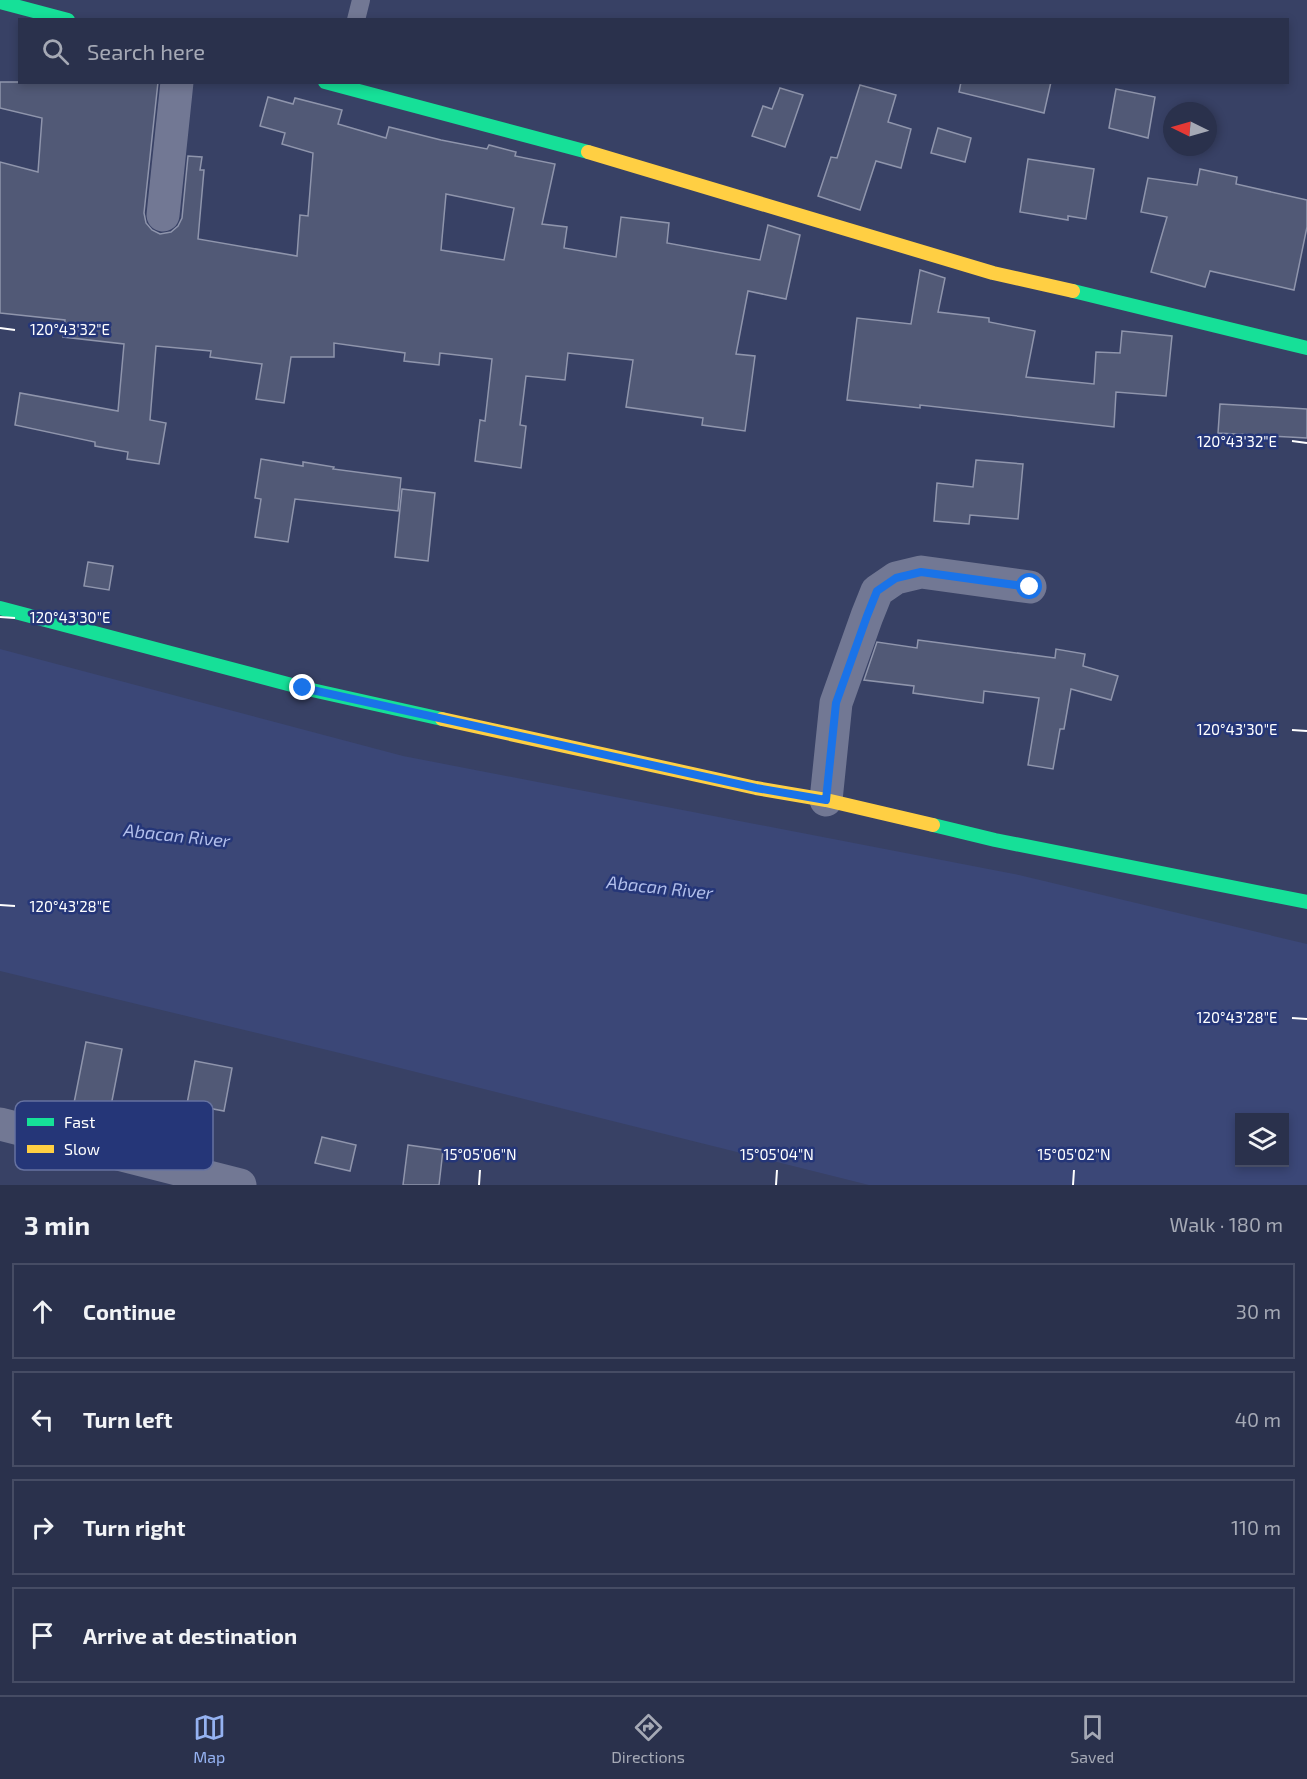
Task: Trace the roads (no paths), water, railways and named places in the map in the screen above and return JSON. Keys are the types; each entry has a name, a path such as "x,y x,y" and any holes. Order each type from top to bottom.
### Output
{"street":[{"path":"0,2 36,5 64,18"},
{"path":"163,215 177,84"},
{"path":"333,84 628,163 993,273 1112,299 1307,348"},
{"path":"826,800 836,703 877,591 896,578 921,572 1030,587"},
{"path":"0,608 303,688 756,788 826,800 995,840 1307,902"},
{"path":"0,1124 15,1128"},
{"path":"181,1170 240,1185"}],"lane":[{"path":"357,18 362,0"}],"water":[{"name":"Abacan River","path":"0,649 403,756 1019,875 1307,944 1307,1185 869,1185 0,971"}]}
